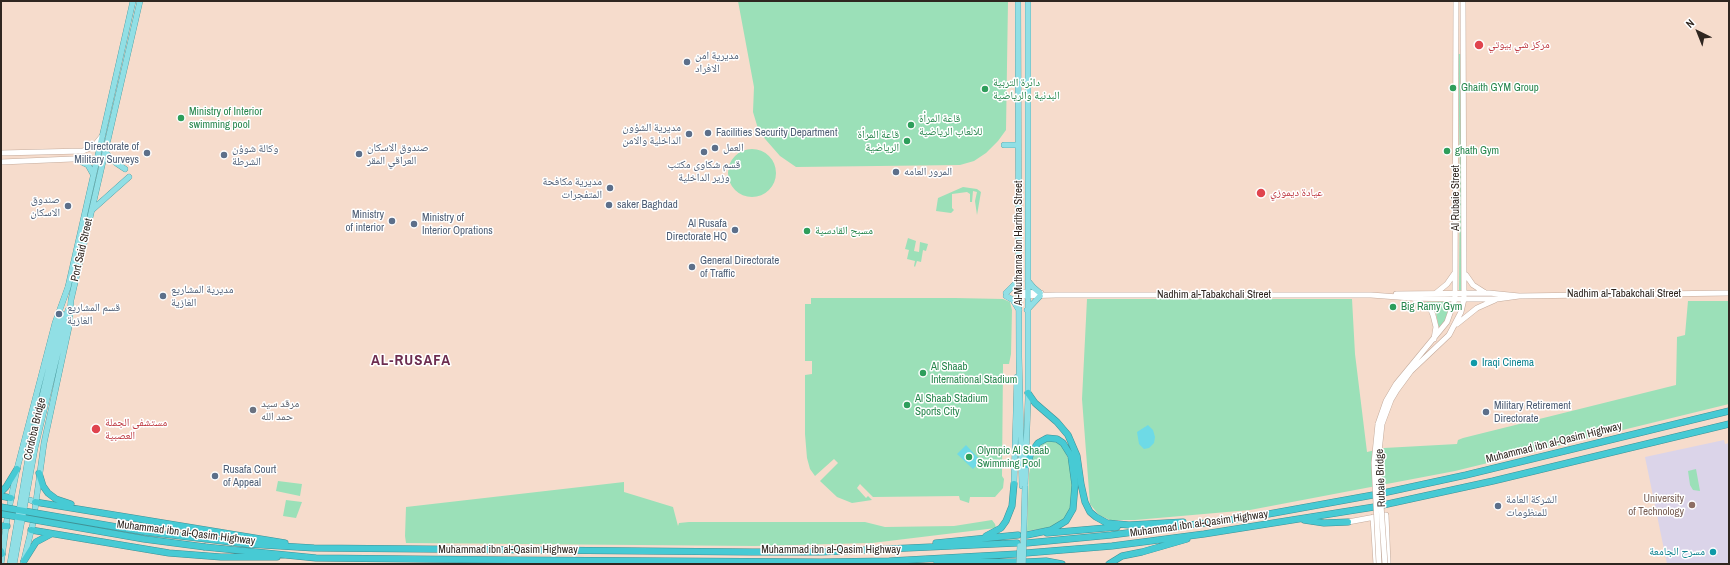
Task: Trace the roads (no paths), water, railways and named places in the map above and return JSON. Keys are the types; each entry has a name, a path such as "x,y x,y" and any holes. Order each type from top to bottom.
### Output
{"highway":[{"path":"1028,393 1038,406 1061,427 1072,444 1077,456 1083,494 1090,512 1096,518 1107,523 1128,525"},
{"name":"Muhammad ibn al-Qasim Highway","path":"1383,493 1466,476 1729,411"},
{"name":"Muhammad ibn al-Qasim Highway","path":"1383,505 1493,481 1729,424"},
{"path":"1027,465 1031,453 1038,443 1047,438 1056,439 1063,443 1071,456 1075,485 1073,509 1066,521 1051,530 1027,535 1128,525 1252,517"},
{"path":"1,492 6,487 16,469"},
{"path":"39,473 43,486 50,495 75,508"},
{"path":"982,538 1001,528 1006,521 1012,506 1014,484"},
{"name":"Muhammad ibn al-Qasim Highway","path":"1027,542 1111,535 1252,517 1373,495"},
{"path":"1,496 10,501"},
{"path":"32,501 314,548"},
{"name":"Muhammad ibn al-Qasim Highway","path":"1,507 146,532 206,540 314,548 821,552 1018,543"},
{"name":"Muhammad ibn al-Qasim Highway","path":"1026,553 1112,546 1204,534 1374,507"},
{"name":"Muhammad ibn al-Qasim Highway","path":"1,514 205,548 316,558 821,562 889,561 1017,554"},
{"path":"1300,519 1324,523 1348,522"},
{"path":"27,530 169,553 221,556 316,558"},
{"path":"23,563 36,542 52,534"},
{"path":"1109,564 1122,556 1142,552 1204,534"},
{"path":"888,549 1018,535"},
{"path":"889,561 1023,563 1046,561 1062,564"},
{"path":"974,563 982,564"}],"main road":[{"name":"Port Said Street","path":"35,509 32,501 42,458 53,396 69,327 68,298 96,158 133,1"},
{"name":"Port Said Street","path":"10,501 16,469 56,323 68,298 92,210 140,1"},
{"name":"Al-Muthanna ibn Haritha Street","path":"1018,1 1019,356 1023,486"},
{"name":"Al-Muthanna ibn Haritha Street","path":"1023,486 1027,465 1028,393 1028,1"},
{"name":"Al Rubaie Street","path":"1455,299 1456,1"},
{"name":"Al Rubaie Street","path":"1463,1 1462,49 1465,296"},
{"path":"1456,49 1462,49"},
{"path":"1,153 86,150 97,143 102,135"},
{"path":"1004,145 1018,146"},
{"path":"36,152 37,161"},
{"path":"106,152 116,163 125,169"},
{"path":"1,162 78,160 96,158"},
{"path":"78,160 88,165 93,174"},
{"path":"92,210 129,177"},
{"path":"1436,293 1449,282 1455,272"},
{"path":"1465,273 1469,280 1478,289 1489,293"},
{"path":"1019,280 1006,294 1013,300 1019,310"},
{"path":"1027,280 1040,294 1027,310"},
{"name":"Nadhim al-Tabakchali Street","path":"1019,294 1373,295 1455,293 1465,296 1497,299 1520,296"},
{"name":"Nadhim al-Tabakchali Street","path":"1373,295 1455,299 1465,296 1489,293 1520,296 1729,294"},
{"name":"Rubaie Bridge","path":"1385,564 1378,461 1380,424 1391,400 1403,381 1448,335 1461,312 1465,296"},
{"name":"Córdoba Bridge","path":"9,562 33,447 68,298"},
{"path":"1411,298 1431,310 1435,321 1434,339"},
{"name":"Rubaie Bridge","path":"1379,564 1374,463 1380,424 1386,401 1396,384 1411,364 1447,322 1455,299"},
{"path":"1448,335 1457,324 1470,313 1497,299"},
{"path":"1014,484 1016,385 1019,356"},
{"name":"Córdoba Bridge","path":"14,564 33,447"},
{"path":"20,457 25,464"},
{"path":"36,464 42,458"},
{"path":"1023,486 1023,563"},
{"path":"10,501 19,498"},
{"path":"1384,515 1388,564"},
{"path":"1348,522 1374,517 1376,564"},
{"path":"7,519 4,526 2,552 3,564 9,562"},
{"path":"23,563 27,530 33,523"},
{"path":"4,526 14,528"}],"water":[{"path":"1148,425 1153,430 1155,437 1154,443 1149,448 1144,449 1139,444 1137,432"},
{"name":"Olympic Al Shaab Swimming Pool","path":"966,445 981,461 973,469 957,454"}],"place":[{"name":"مركز شي بيوتي","path":"1479,45"},
{"name":"مديرية امن الافراد","path":"687,62"},
{"name":"Ghaith GYM Group","path":"1453,88"},
{"name":"دائرة التربية البدنية والرياضية","path":"985,89"},
{"name":"Ministry of Interior swimming pool","path":"181,118"},
{"name":"قاعة المرأة للالعاب الرياضية","path":"911,125"},
{"name":"Facilities Security Department","path":"708,133"},
{"name":"مديرية الشؤون الداخلية والامن","path":"689,134"},
{"name":"قاعة المرأة الرياضية","path":"907,141"},
{"name":"العمل","path":"715,148"},
{"name":"ghath Gym","path":"1447,151"},
{"name":"قسم شكاوى مكتب وزير الداخلية","path":"704,152"},
{"name":"Directorate of Military Surveys","path":"147,153"},
{"name":"صندوق الاسكان العراقي المقر","path":"359,154"},
{"name":"وكالة شوؤن الشرطة","path":"224,155"},
{"name":"المرور العامه","path":"896,172"},
{"name":"مديرية مكافحة المتفجرات","path":"610,188"},
{"name":"عيادة ديموزي","path":"1261,193"},
{"name":"saker Baghdad","path":"609,205"},
{"name":"صندوق الاسكان","path":"68,206"},
{"name":"Ministry of interior","path":"392,221"},
{"name":"Ministry of Interior Oprations","path":"414,224"},
{"name":"Al Rusafa Directorate HQ","path":"735,230"},
{"name":"مسبح القادسية","path":"807,231"},
{"name":"General Directorate of Traffic","path":"692,267"},
{"name":"مديرية المشاريع الغازية","path":"163,296"},
{"name":"Big Ramy Gym","path":"1393,307"},
{"name":"قسم المشاريع الغازية","path":"59,314"},
{"name":"Iraqi Cinema","path":"1474,363"},
{"name":"Al Shaab International Stadium","path":"923,373"},
{"name":"Al Shaab Stadium Sports City","path":"907,405"},
{"name":"مرقد سيد حمد الله","path":"253,410"},
{"name":"Military Retirement Directorate","path":"1486,412"},
{"name":"مستشفى الجملة العصبية","path":"96,429"},
{"name":"Olympic Al Shaab Swimming Pool","path":"969,457"},
{"name":"Rusafa Court of Appeal","path":"215,476"},
{"name":"University of Technology","path":"1692,505"},
{"name":"الشركة العامة للمنظومات","path":"1498,506"},
{"name":"مسرح الجامعة","path":"1713,552"}],"district":[{"name":"AL-RUSAFA","path":"411,361"}]}
